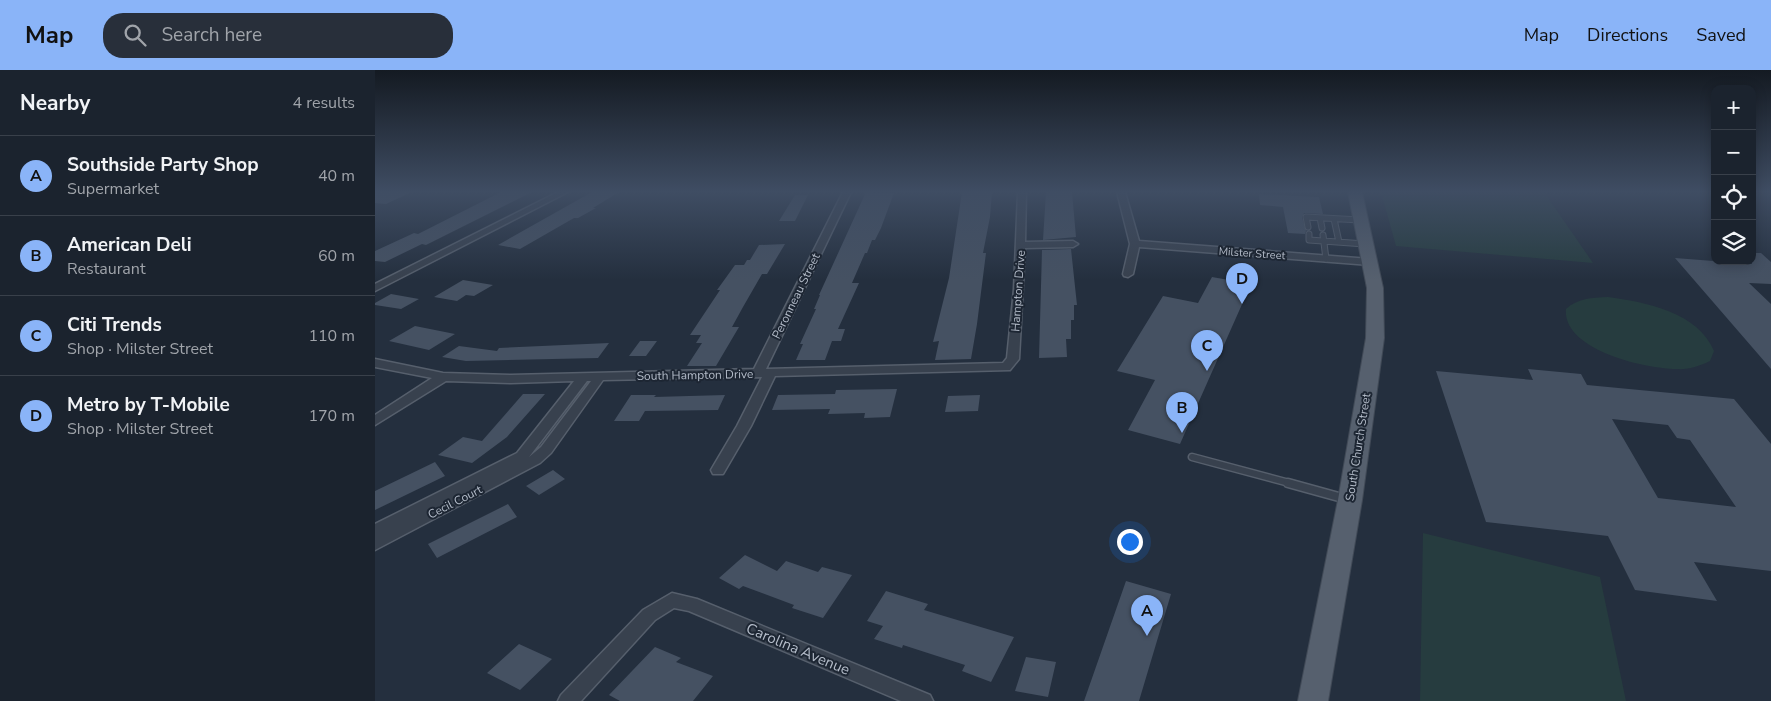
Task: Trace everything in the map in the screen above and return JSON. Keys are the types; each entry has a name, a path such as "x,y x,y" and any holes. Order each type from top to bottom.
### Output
{"main road":[{"name":"South Church Street","path":"1313,701 1350,500 1375,338 1376,304 1361,221"}],"street":[{"path":"375,288 506,221"},
{"name":"Peronneau Street","path":"718,470 744,426 764,373 833,221"},
{"name":"Hampton Drive","path":"1013,359 1021,221"},
{"path":"1128,274 1135,244 1129,221"},
{"path":"1021,245 1073,244"},
{"name":"Milster Street","path":"1135,244 1326,259 1368,253"},
{"name":"South Hampton Drive","path":"375,363 443,377 511,379 998,368 1011,364 1013,359"},
{"path":"375,421 443,377"},
{"name":"Cecil Court","path":"375,544 529,458 583,378"},
{"name":"Cecil Court","path":"375,531 546,450 599,378"},
{"name":"Carolina Avenue","path":"568,701 649,615 672,600 691,604 923,701"}],"lane":[{"path":"1307,221 1308,227"},
{"path":"1321,221 1322,228"},
{"path":"1334,221 1339,242"},
{"path":"1309,234 1309,240 1339,242 1368,253"},
{"path":"1323,235 1326,259"},
{"path":"1192,457 1350,500"}],"green space":[{"path":"1389,221 1564,221 1593,263 1396,246"},
{"path":"1608,297 1654,306 1683,318 1696,327 1706,338 1714,351 1710,361 1685,369 1662,368 1627,361 1591,346 1577,336 1568,323 1566,309 1571,305 1590,298"},
{"path":"1423,533 1600,577 1626,701 1420,701"}],"building":[{"path":"443,221 473,221 426,245 422,244 385,262 375,261 375,251 414,233 418,234"},
{"path":"540,221 568,221 520,249 498,245"},
{"path":"853,221 883,221 875,240 872,240 867,253 865,253 852,283 859,283 838,329 845,329 841,341 832,341 825,360 796,360 803,344 800,344 816,309 814,309"},
{"path":"958,221 989,221 983,253 986,253 971,359 935,360 939,341 933,342 949,278"},
{"path":"1044,221 1075,221 1076,237 1043,240"},
{"path":"1286,221 1303,221 1305,234 1288,233"},
{"path":"785,244 767,274 762,274 743,307 732,327 739,327 716,366 687,366 702,343 696,343 701,335 690,335 720,290 717,290 735,265 744,265 747,260 750,260 759,245"},
{"path":"1071,249 1077,305 1074,305 1074,320 1071,320 1071,339 1066,339 1067,357 1039,358 1042,250"},
{"path":"1756,253 1761,253 1771,262 1771,284 1749,283 1771,304 1771,369 1675,258 1711,261 1711,265 1756,265"},
{"path":"1212,277 1251,284 1180,444 1128,430 1155,380 1117,371 1163,296 1198,303"},
{"path":"463,280 493,285 474,296 466,295 457,301 434,297"},
{"path":"391,294 419,299 401,309 375,305 375,303"},
{"path":"415,326 455,334 429,350 389,341"},
{"path":"640,341 657,341 646,356 629,356"},
{"path":"609,343 598,358 466,361 442,357 459,346 497,351 499,348"},
{"path":"1528,369 1581,374 1587,385 1734,399 1771,444 1771,571 1694,562 1717,601 1635,590 1608,536 1486,522 1436,371 1533,380","holes":["1612,419 1668,425 1677,438 1690,440 1736,507 1658,498"]},
{"path":"897,389 890,417 864,418 865,413 828,414 830,409 772,410 778,395 835,394 836,390"},
{"path":"523,394 545,394 507,437 472,463 438,455 463,437 482,441"},
{"path":"631,395 656,395 654,397 725,395 718,410 645,411 639,421 614,421"},
{"path":"980,395 978,411 945,412 948,396"},
{"path":"435,462 445,476 375,510 375,491"},
{"path":"553,470 565,479 539,495 526,486"},
{"path":"508,504 517,517 437,558 428,544"},
{"path":"745,555 777,571 786,561 818,572 822,567 852,575 823,618 792,608 794,605 743,586 739,589 719,578"},
{"path":"1126,581 1171,594 1139,701 1084,701"},
{"path":"886,591 928,604 924,610 1014,637 991,682 962,671 965,665 903,645 902,648 874,639 883,626 867,621"},
{"path":"519,644 552,659 520,690 487,673"},
{"path":"655,647 681,658 676,662 713,676 693,701 620,701 609,695"},
{"path":"1026,657 1056,662 1048,697 1015,691"}],"place":[{"name":"Metro by T-Mobile","path":"1242,304"},
{"name":"Citi Trends","path":"1207,371"},
{"name":"American Deli","path":"1182,433"},
{"name":"Southside Party Shop","path":"1147,636"}]}
